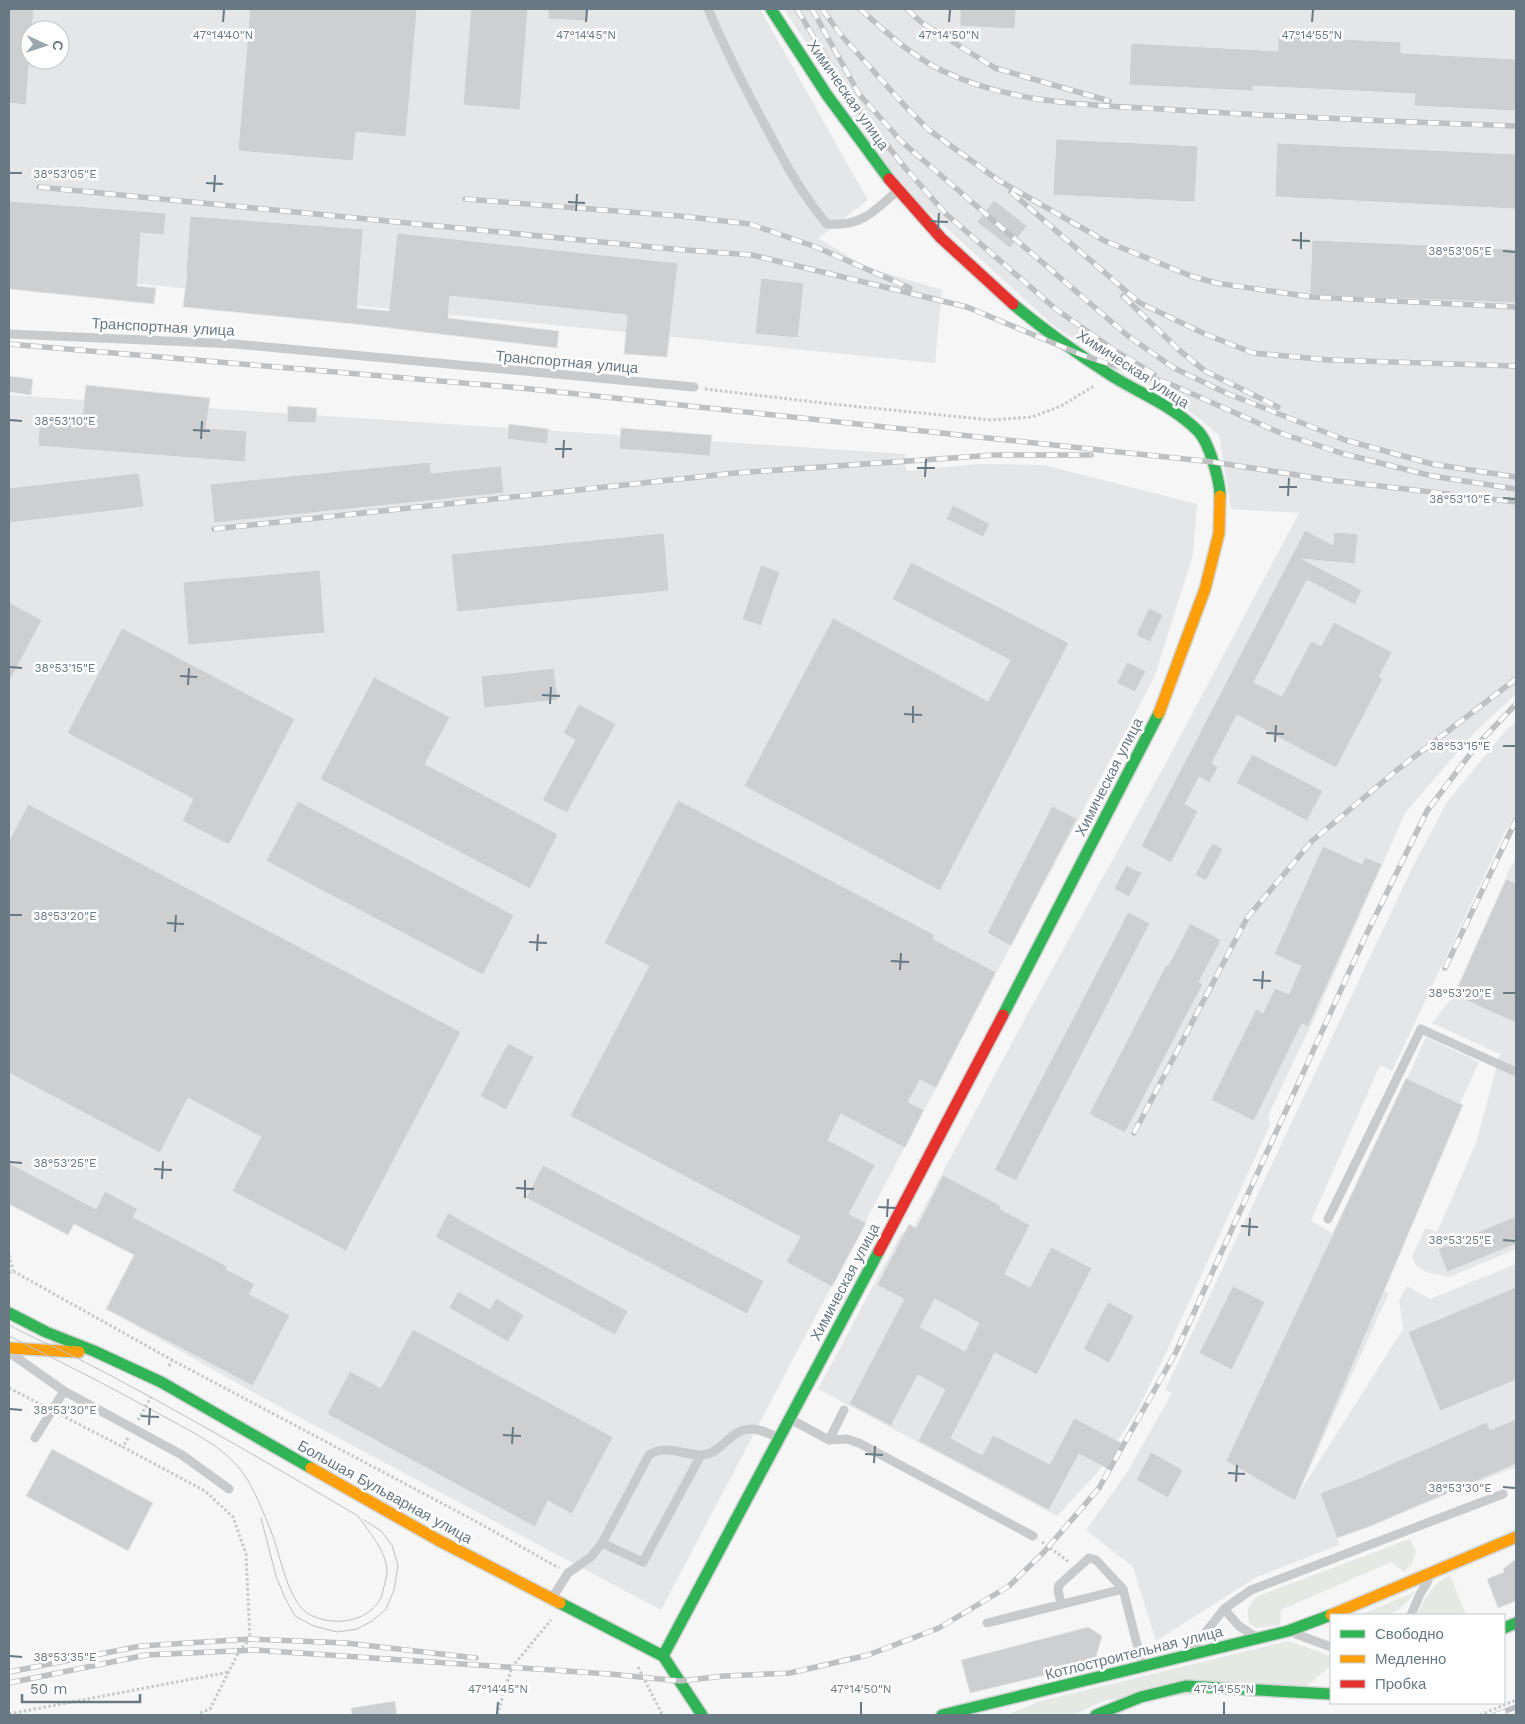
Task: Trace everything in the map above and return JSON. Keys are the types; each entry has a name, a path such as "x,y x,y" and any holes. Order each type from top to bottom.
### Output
{"street":[{"name":"Химическая улица","path":"663,1656 911,1191 1161,710 1205,589 1219,533 1220,485 1213,462 1200,433 1172,409 1112,376 1036,323 990,284 941,238 899,190 827,95 771,9"},
{"name":"Большая Бульварная улица","path":"9,1313 46,1332 94,1351 161,1382 438,1540 663,1656"},
{"name":"Большая Бульварная улица","path":"9,1348 66,1353 94,1351"},
{"name":"Котлостроительная улица","path":"1333,1614 1516,1537"},
{"name":"Котлостроительная улица","path":"942,1715 1288,1631 1330,1615"},
{"path":"663,1656 702,1715"},
{"path":"679,1698 680,1681"},
{"path":"1096,1715 1141,1697 1186,1686 1330,1691"}],"lane":[{"path":"708,9 750,97 788,168 812,207 827,224 842,226 868,217 899,190"},
{"name":"Транспортная улица","path":"9,334 235,344 694,388"},
{"path":"1328,1219 1421,1029 1516,1072"},
{"path":"9,1352 64,1391 182,1456 229,1489"},
{"path":"36,1438 64,1391"},
{"path":"829,1440 844,1410"},
{"path":"790,1418 829,1440 847,1439 859,1443 1033,1536"},
{"path":"552,1598 568,1572 591,1557 602,1543 649,1455 656,1450 700,1455 710,1454 742,1430 749,1429 762,1431 779,1438"},
{"path":"602,1543 643,1562 700,1455"},
{"path":"1188,1655 1224,1609 1251,1590 1503,1494"},
{"path":"1061,1604 1058,1590 1060,1586 1077,1567 1085,1560 1092,1558 1123,1589 1143,1667"},
{"path":"1410,1614 1433,1572"},
{"path":"987,1623 1123,1589"},
{"path":"1224,1609 1239,1626 1259,1638"},
{"path":"1288,1631 1330,1647"},
{"path":"975,1715 986,1704"}],"path":[{"path":"694,388 991,420 1032,417 1061,406 1112,376"},
{"path":"9,1256 11,1272 568,1572"},
{"path":"161,1382 172,1360"},
{"path":"9,1388 44,1406"},
{"path":"123,1447 146,1406"},
{"path":"53,1410 205,1491 233,1517 246,1554 250,1638 240,1651 210,1709 200,1713 200,1715"},
{"path":"1033,1536 1077,1567"},
{"path":"497,1715 512,1667 554,1617"},
{"path":"9,1714 230,1672"},
{"path":"645,1678 661,1715"},
{"path":"1480,1715 1516,1700"}],"shaded area":[{"path":"9,9 760,9 868,200 818,238 866,267 942,290 935,363 9,271"},
{"path":"784,9 1516,9 1516,694 1476,731 1405,813 1316,1015 1268,1116 1270,1125 1164,1357 1139,1407 1099,1471 1057,1516 818,1389 902,1232 913,1228 1022,1024 1167,761 1299,513 1231,509 1219,435 1192,413 1055,327 897,183"},
{"path":"9,395 905,454 906,471 978,464 1044,465 1197,504 1193,555 1154,678 661,1610 269,1401 106,1309 134,1255 74,1224 68,1235 9,1204"},
{"path":"1516,722 1516,815 1505,832 1392,1071 1380,1065 1311,1221 1337,1236 1426,1037 1479,1062 1376,1287 1389,1293 1297,1496 1403,1329 1399,1300 1407,1286 1430,1299 1516,1264 1516,1467 1337,1538 1339,1545 1255,1578 1156,1641 1133,1567 1086,1530 1126,1474 1172,1393 1165,1390 1413,866 1447,802 1506,730"},
{"path":"1516,859 1516,1249 1449,1277 1426,1272 1415,1264 1412,1257 1425,1228 1437,1232 1476,1143 1500,1054 1432,1023 1454,995 1509,869"},
{"path":"1410,1539 1416,1551 1412,1564 1404,1572 1391,1562 1281,1610 1280,1625 1257,1628 1250,1624 1248,1608 1258,1596"},
{"path":"1450,1575 1466,1614 1418,1614 1434,1587"},
{"path":"1415,1592 1402,1606 1392,1613 1362,1614"},
{"path":"1288,1641 1330,1656 1330,1667 1304,1688 1106,1700 1073,1715 1008,1715 1037,1702"}],"building":[{"path":"9,9 34,9 33,20 20,20 20,70 29,70 26,105 9,103"},
{"path":"250,9 417,9 406,137 356,132 353,161 238,151"},
{"path":"471,9 528,9 520,110 463,105"},
{"path":"548,9 588,9 587,21 548,19"},
{"path":"960,9 1016,9 1015,29 960,26"},
{"path":"1278,36 1401,42 1401,53 1516,59 1516,111 1414,106 1415,94 1253,86 1253,91 1129,85 1131,43 1278,51"},
{"path":"1056,139 1198,146 1195,202 1053,195"},
{"path":"1277,143 1516,154 1516,209 1275,197"},
{"path":"994,200 1027,226 1010,248 977,222"},
{"path":"9,201 166,213 164,235 141,233 137,286 156,288 154,304 9,289"},
{"path":"190,216 363,229 357,308 389,311 397,233 678,263 667,357 624,354 627,315 450,296 448,318 559,331 557,348 364,325 183,307"},
{"path":"1312,240 1516,249 1516,303 1310,295"},
{"path":"761,278 804,283 798,338 755,334"},
{"path":"9,376 33,379 31,395 9,392"},
{"path":"86,385 210,398 206,428 247,431 245,462 38,446 40,416 82,419"},
{"path":"288,406 317,408 316,423 287,422"},
{"path":"509,424 549,429 547,444 507,439"},
{"path":"621,428 712,435 710,456 619,449"},
{"path":"430,462 431,473 501,466 504,493 214,523 210,484"},
{"path":"139,473 144,507 9,523 9,488"},
{"path":"953,505 990,524 983,537 946,519"},
{"path":"1305,530 1333,545 1334,532 1358,534 1355,564 1302,559 1362,590 1355,605 1307,580 1254,682 1282,696 1311,641 1321,646 1334,622 1392,652 1379,677 1383,679 1336,768 1237,715 1212,763 1218,767 1210,783 1199,777 1185,804 1198,811 1171,863 1141,846"},
{"path":"664,533 669,591 457,612 451,554"},
{"path":"911,562 1069,643 940,891 744,786 833,618 988,701 1010,660 892,599"},
{"path":"761,565 780,572 761,626 742,619"},
{"path":"320,570 325,633 188,645 183,582"},
{"path":"9,602 42,620 9,682"},
{"path":"1149,608 1163,615 1150,642 1136,635"},
{"path":"122,628 295,719 229,845 182,821 193,799 67,733"},
{"path":"1127,662 1146,671 1135,692 1117,683"},
{"path":"554,668 558,700 484,708 481,676"},
{"path":"374,677 450,717 425,764 558,834 530,889 320,779"},
{"path":"579,704 616,724 567,813 542,800 575,740 563,733"},
{"path":"1252,754 1323,791 1307,821 1236,783"},
{"path":"678,800 935,935 933,939 996,972 936,1088 920,1080 908,1102 924,1110 905,1148 841,1114 828,1140 875,1165 849,1214 866,1223 832,1287 786,1262 800,1237 570,1116 649,966 604,943"},
{"path":"298,801 514,915 483,975 266,861"},
{"path":"28,804 461,1032 346,1251 232,1191 261,1137 188,1098 160,1153 9,1073 9,841"},
{"path":"1052,806 1077,819 1011,946 987,933"},
{"path":"1212,843 1223,849 1206,881 1195,875"},
{"path":"1323,846 1362,864 1365,857 1382,864 1308,1027 1302,1024 1254,1121 1211,1100 1256,1009 1263,1013 1275,988 1289,994 1301,966 1274,954"},
{"path":"1126,865 1142,873 1129,897 1114,889"},
{"path":"1506,879 1516,883 1516,1023 1454,995"},
{"path":"1128,912 1150,923 1016,1181 994,1170"},
{"path":"1190,923 1221,940 1199,982 1203,984 1125,1133 1089,1114 1166,965 1168,966"},
{"path":"508,1043 534,1057 506,1110 480,1096"},
{"path":"1406,1078 1463,1105 1295,1501 1226,1461"},
{"path":"9,1163 96,1209 105,1191 138,1209 133,1217 227,1266 226,1269 255,1284 249,1294 290,1315 253,1386 106,1309 134,1255 74,1224 68,1235 9,1204"},
{"path":"543,1165 764,1281 747,1314 526,1198"},
{"path":"943,1175 1001,1206 1000,1209 1030,1225 1005,1274 1030,1287 1051,1247 1092,1268 1037,1375 995,1353 951,1438 982,1455 993,1435 1050,1464 1074,1418 1122,1443 1108,1469 1079,1454 1049,1510 918,1441 945,1390 918,1375 891,1426 849,1404 904,1299 877,1285 909,1224 916,1228","holes":["935,1299 979,1323 965,1351 920,1327"]},
{"path":"448,1213 628,1311 615,1335 435,1237"},
{"path":"1516,1216 1516,1244 1447,1272 1438,1249"},
{"path":"1233,1286 1265,1302 1232,1370 1199,1353"},
{"path":"1516,1287 1516,1380 1440,1411 1408,1332"},
{"path":"458,1291 490,1309 496,1298 524,1315 508,1342 449,1308"},
{"path":"1108,1302 1134,1316 1109,1363 1083,1349"},
{"path":"413,1329 613,1437 572,1514 548,1501 535,1527 327,1414 350,1371 381,1388"},
{"path":"1516,1419 1516,1464 1371,1526 1337,1538 1320,1493 1355,1480 1487,1422 1490,1430"},
{"path":"52,1449 153,1503 128,1551 26,1496"},
{"path":"1151,1452 1183,1470 1168,1498 1136,1480"},
{"path":"1516,1559 1516,1601 1498,1608 1487,1579 1504,1572 1503,1569"},
{"path":"1088,1627 1102,1636 1096,1657 1097,1663 970,1693 961,1660"},
{"path":"395,1701 397,1715 352,1715 351,1708"}],"tram line":[{"path":"9,1325 77,1358 148,1396 358,1516 377,1542 386,1565 387,1573 382,1595 375,1607 357,1618 337,1621 326,1620 307,1613 300,1606 289,1587 271,1531 252,1488 245,1476 229,1457 208,1441 186,1428 9,1336"},
{"path":"261,1518 276,1576 295,1616 314,1626 337,1632 357,1629 372,1621 386,1609 394,1590 398,1565 392,1545 381,1531 364,1520"}],"railway":[{"path":"797,9 851,100 906,169 946,214 1057,310 1114,350 1154,374"},
{"path":"812,9 859,94 902,142 1128,336 1174,368 1226,393 1345,440 1432,464 1516,477"},
{"path":"822,9 841,35 929,130 998,180 1105,241 1191,276 1216,283 1312,297 1516,307"},
{"path":"860,9 908,50 941,70 969,82 1027,97 1057,102 1117,107 1516,126"},
{"path":"907,9 921,22 995,68 1109,101"},
{"path":"39,187 673,249 752,255 967,307 1082,355 1170,384 1283,434 1344,454 1432,476 1516,489"},
{"path":"1011,192 1140,303 1205,334 1253,353 1330,360 1516,366"},
{"path":"465,199 680,216 750,224 816,247 910,288"},
{"path":"1123,296 1179,350 1205,371 1278,407"},
{"path":"9,344 521,388 1213,462 1329,480 1516,502"},
{"path":"214,529 735,473 995,455 1091,455"},
{"path":"1134,1133 1247,918 1312,841 1397,770 1516,679"},
{"path":"9,1683 146,1655 255,1650 610,1674 680,1681 724,1676 790,1673 868,1655 939,1628 1009,1586 1044,1552 1099,1488 1176,1352 1365,937 1427,811 1477,745 1516,704"},
{"path":"1445,968 1516,820"},
{"path":"9,1672 141,1646 250,1639 346,1643 476,1658"},
{"path":"1495,1715 1516,1707"}],"traffic: fast":[{"path":"771,9 827,95 889,179"},
{"path":"1013,304 1087,359 1112,376 1178,414 1198,431 1206,444 1213,462 1220,496"},
{"path":"1003,1015 1159,713"},
{"path":"663,1656 879,1251"},
{"path":"9,1313 46,1332 94,1351 161,1382 311,1468"},
{"path":"560,1603 663,1656 702,1715"},
{"path":"942,1715 1288,1631 1330,1615"},
{"path":"1505,1628 1516,1623"},
{"path":"1096,1715 1141,1697 1186,1686 1330,1694"}],"traffic: slow":[{"path":"1159,713 1205,589 1219,533 1220,496"},
{"path":"9,1348 79,1352"},
{"path":"311,1468 438,1540 560,1603"},
{"path":"1333,1614 1516,1537"}],"traffic: jam":[{"path":"889,179 941,238 1013,304"},
{"path":"879,1251 1003,1015"}]}
